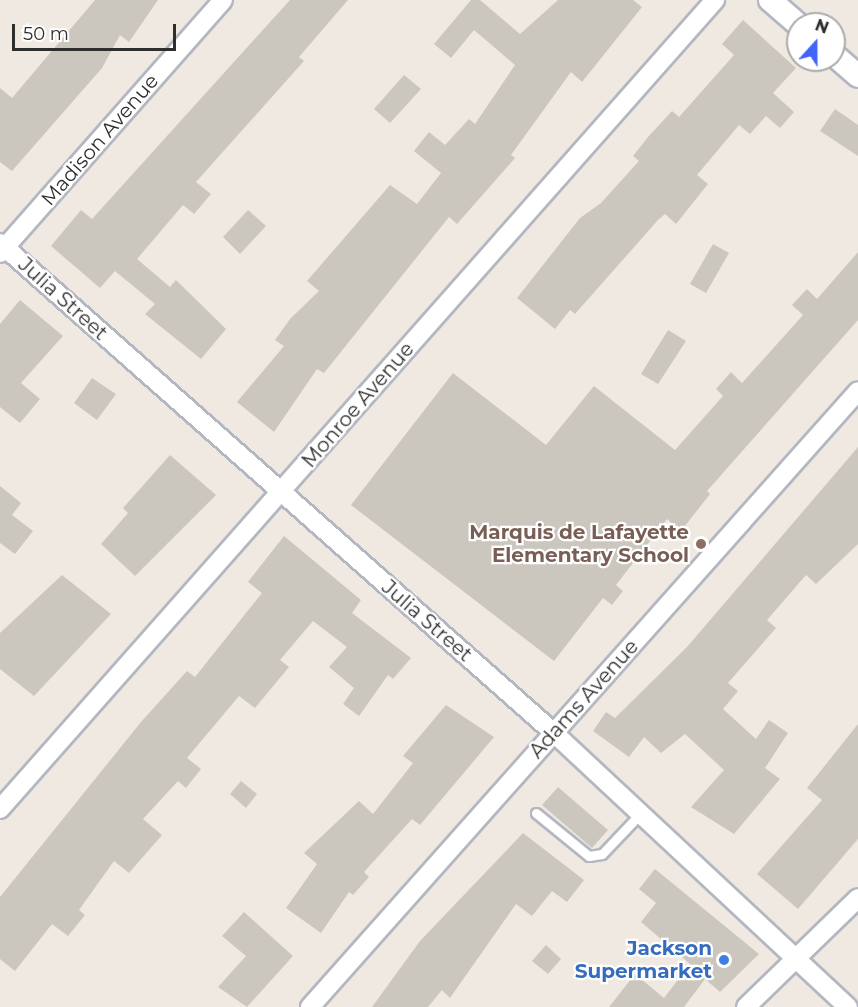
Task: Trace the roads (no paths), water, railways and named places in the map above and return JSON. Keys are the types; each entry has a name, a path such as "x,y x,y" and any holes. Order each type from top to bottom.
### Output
{"street":[{"name":"Madison Avenue","path":"2,248 224,0"},
{"name":"Monroe Avenue","path":"0,809 715,0"},
{"path":"770,0 786,14"},
{"path":"846,66 858,76"},
{"name":"Julia Street","path":"2,248 554,733 798,957 848,1007"},
{"name":"Adams Avenue","path":"310,1007 858,391"},
{"path":"746,1007 858,898"}],"lane":[{"path":"536,813 589,856 603,854 641,813"}],"place":[{"name":"Marquis de Lafayette Elementary School","path":"701,544"},
{"name":"Jackson Supermarket","path":"724,960"}]}
